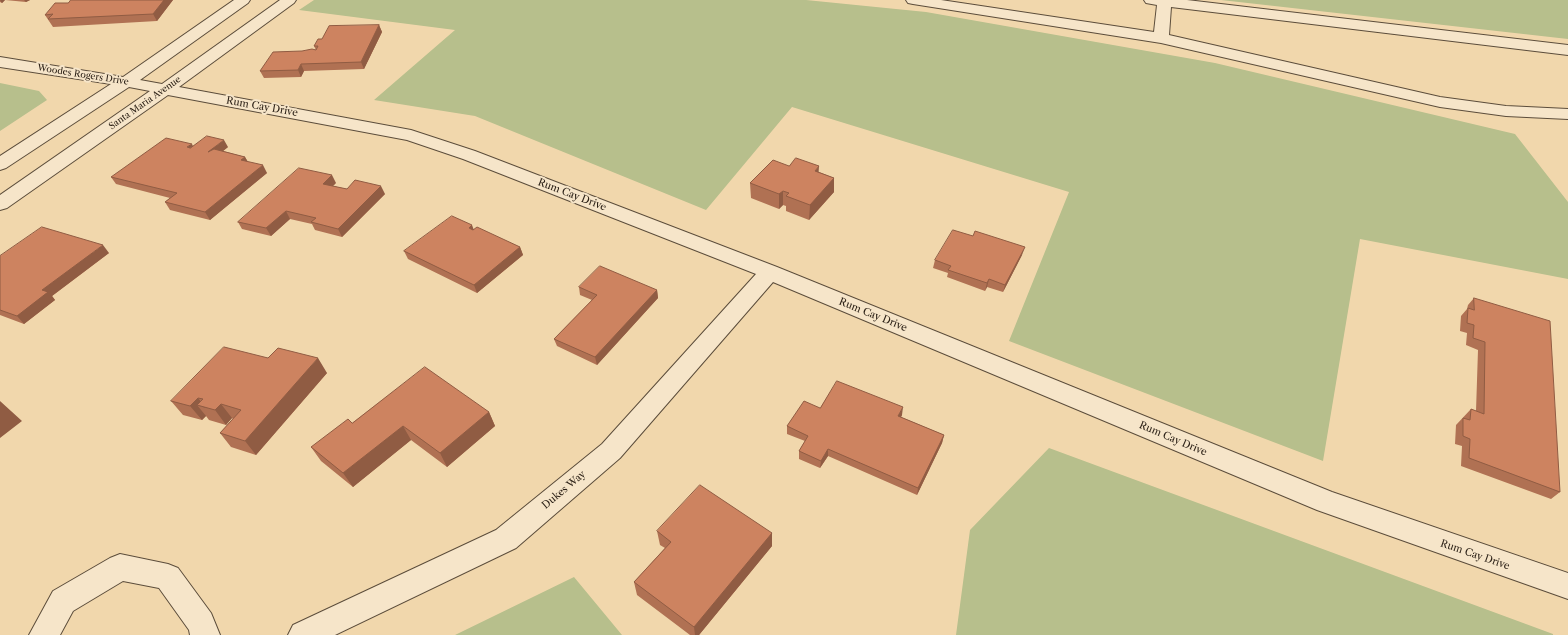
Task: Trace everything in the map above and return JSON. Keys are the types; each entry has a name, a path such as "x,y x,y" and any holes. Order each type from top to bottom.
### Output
{"street":[{"path":"0,164 126,82 243,0"},
{"name":"Santa Maria Avenue","path":"0,204 165,89 289,0"},
{"path":"914,0 1160,38 1440,102 1506,111 1568,114"},
{"path":"1160,38 1158,1 1568,50"},
{"name":"Woodes Rogers Drive","path":"0,62 165,89"},
{"name":"Rum Cay Drive","path":"165,89 411,135 476,158 770,272 1326,502 1568,586"},
{"name":"Dukes Way","path":"303,635 506,539 611,451 770,272"},
{"path":"44,635 63,601 120,567 168,577 201,623 205,635"}],"green space":[{"path":"314,0 806,0 926,12 1215,63 1515,134 1568,202 1568,279 1360,239 1323,461 1009,341 1069,192 792,107 706,210 475,116 374,100 455,30 299,10"},
{"path":"1221,0 1568,0 1568,39"},
{"path":"0,83 39,91 47,100 0,131"},
{"path":"1049,448 1553,635 956,635 970,530"},
{"path":"574,577 622,635 455,635"}],"building":[{"path":"71,0 164,0 153,14 48,19 53,14 45,15 55,3 68,3"},
{"path":"379,25 361,62 301,64 298,70 260,71 273,52 316,50 318,46 314,46 318,39 322,39 329,26"},
{"path":"207,136 224,140 208,152 214,149 245,157 241,160 263,165 205,212 165,202 177,193 111,177 166,138 192,144 187,147 190,148"},
{"path":"796,158 819,166 815,171 834,178 810,205 786,196 789,193 783,191 779,194 750,183 773,160 789,166"},
{"path":"299,168 332,175 323,184 347,189 355,180 381,186 338,229 311,222 316,218 286,211 266,228 238,222"},
{"path":"452,216 472,225 469,228 473,230 477,227 520,247 474,285 404,251"},
{"path":"42,227 103,245 42,290 48,292 17,316 0,310 0,256"},
{"path":"953,230 973,236 975,231 1025,247 1005,285 989,279 987,283 948,270 951,266 935,260"},
{"path":"600,266 657,290 595,357 554,339 597,295 579,287"},
{"path":"1474,298 1550,321 1560,492 1469,458 1470,439 1463,436 1463,418 1470,420 1471,409 1484,414 1485,342 1473,338 1474,325 1467,323 1468,308 1474,310"},
{"path":"224,347 268,358 278,348 318,358 245,441 220,433 241,410 221,404 215,410 197,405 203,399 198,398 190,406 171,401"},
{"path":"425,367 489,412 440,453 403,426 343,473 311,447 348,419 352,423"},
{"path":"837,381 903,407 898,416 944,435 918,488 828,449 821,461 799,451 808,436 787,426 804,401 820,408"},
{"path":"700,485 772,533 694,627 634,582 671,542 657,531"}]}
